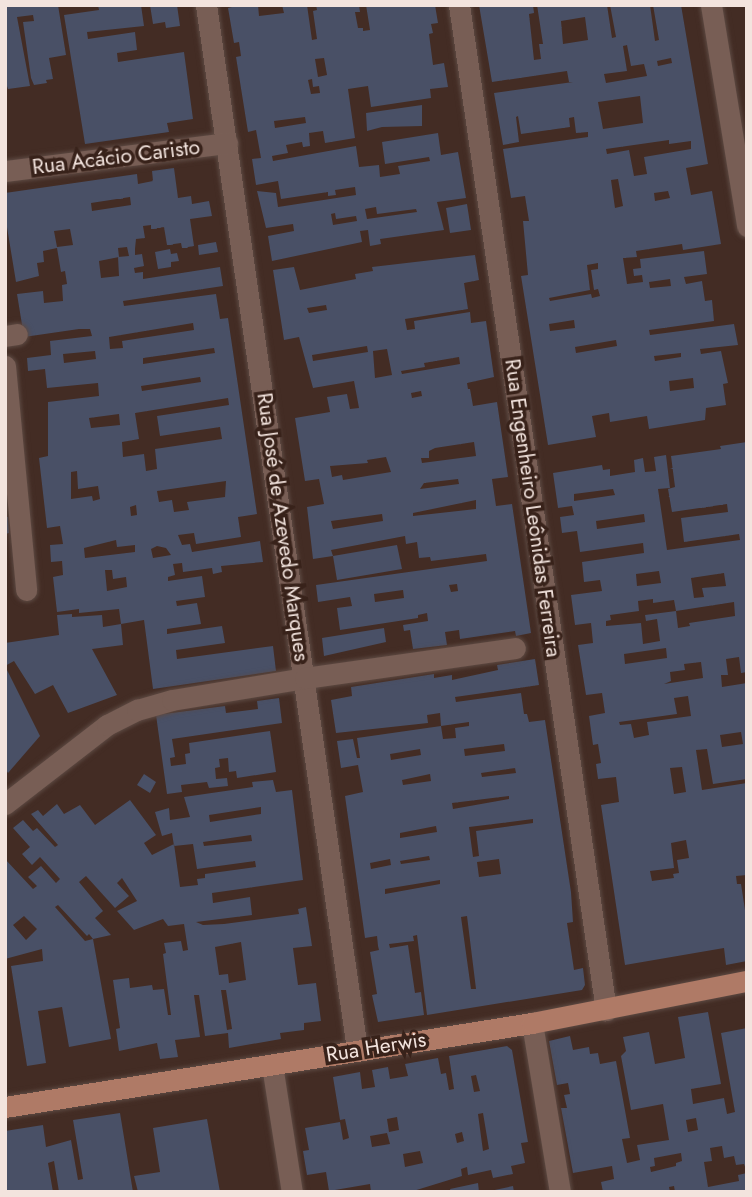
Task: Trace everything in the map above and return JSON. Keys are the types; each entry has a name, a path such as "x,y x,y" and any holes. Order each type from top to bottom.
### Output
{"main road":[{"name":"Rua Herwis","path":"5,1107 532,1023 747,981"}],"street":[{"name":"Rua José de Azevedo Marques","path":"206,5 357,1049"},
{"name":"Rua Engenheiro Leônidas Ferreira","path":"459,5 606,1010"},
{"path":"711,5 747,226"},
{"name":"Rua Acácio Caristo","path":"5,171 227,143"},
{"path":"5,366 26,590"},
{"path":"5,804 107,725 137,710 173,700 305,678 515,648"},
{"path":"532,1023 560,1192"},
{"path":"272,1065 292,1192"}],"building":[{"path":"5,5 58,5 66,55 49,58 53,79 46,80 47,83 34,85 31,78 23,22 34,21 33,15 17,17 30,86 8,89 5,80"},
{"path":"98,5 141,5 144,26 87,32 88,39 135,32 137,50 117,53 118,62 184,52 193,119 167,123 169,132 85,144 64,15 99,10"},
{"path":"150,5 177,5 180,26 166,28 165,22 153,24"},
{"path":"258,5 259,16 284,13 282,5 307,5 312,40 317,39 313,11 317,10 316,5 359,5 360,12 355,12 358,28 363,28 363,31 370,30 366,5 435,5 438,23 431,24 433,33 429,34 433,65 444,63 448,87 430,89 431,98 371,107 368,86 348,89 355,138 325,143 323,131 309,133 310,146 303,147 302,142 286,145 288,153 272,156 273,161 356,146 359,167 379,165 380,177 400,174 398,166 430,161 429,157 385,164 382,142 438,133 441,155 458,152 466,198 437,202 444,230 380,239 381,244 370,246 368,230 360,231 362,242 272,261 268,236 294,231 293,224 266,228 257,191 276,193 278,207 356,195 355,187 335,190 336,195 328,196 328,192 281,199 278,181 256,185 252,159 261,158 256,130 248,132 236,57 241,56 239,42 234,43 228,8","holes":["324,58 327,75 318,77 315,59","312,79 313,87 319,86 320,93 311,94 308,80","305,117 306,123 275,128 274,121","376,207 377,214 416,209 417,212 367,219 365,209","335,213 336,219 356,216 357,221 333,225 331,214"]},
{"path":"479,5 533,5 534,13 529,14 534,60 541,59 539,44 543,44 537,5 607,5 612,38 616,37 610,5 650,5 655,41 659,40 653,5 681,5 708,164 686,168 691,195 712,191 721,244 683,250 682,244 636,251 637,257 623,258 627,284 643,282 642,275 634,276 633,269 641,268 640,259 704,251 707,274 684,277 686,284 702,281 705,301 712,300 714,321 649,330 650,335 734,324 738,345 700,349 701,354 721,351 728,383 723,384 726,405 706,408 705,420 649,429 647,416 610,422 609,413 592,416 596,437 548,445 521,276 528,275 523,221 529,221 525,196 511,198 503,149 588,137 588,132 576,133 574,117 569,118 570,127 521,134 518,116 519,142 503,145 494,93 573,82 569,82 567,71 492,82","holes":["585,17 588,40 563,44 561,21","627,45 631,66 644,64 647,76 606,83 604,74 627,71 623,46","671,58 672,63 658,66 657,61","640,96 643,123 603,129 598,102","669,140 669,144 691,141 691,149 644,157 647,174 634,176 629,150 607,154 606,149","618,179 623,206 615,208 611,180","668,191 670,198 655,201 654,193","598,263 598,269 591,270 594,290 598,289 600,296 592,298 591,294 550,301 549,298 590,290 587,265","670,279 671,286 650,288 649,282","574,320 575,328 550,331 549,324","616,340 617,346 576,353 575,347","681,353 681,357 655,361 654,356","693,378 694,388 670,391 669,381"]},
{"path":"422,105 422,126 382,127 367,131 366,113"},
{"path":"174,168 178,198 191,196 192,204 209,201 212,216 190,219 194,246 182,248 181,243 167,245 164,227 151,229 151,225 143,226 145,238 136,239 135,255 142,254 144,266 134,268 135,273 143,272 143,279 220,267 223,286 123,301 124,306 216,294 220,319 228,318 257,514 238,517 241,537 196,544 194,533 178,535 182,545 190,544 192,552 260,541 263,562 221,566 222,572 213,574 212,568 183,572 182,563 173,564 175,575 168,577 168,581 202,576 205,597 176,601 177,606 197,603 201,624 167,629 167,634 222,626 225,643 176,650 177,659 273,646 276,671 153,689 144,620 121,624 119,609 57,612 53,577 63,575 62,561 51,562 50,545 63,544 60,526 47,528 39,458 48,456 48,402 99,396 98,383 47,388 45,369 28,371 27,358 51,355 50,341 92,336 90,329 79,329 24,337 17,294 43,291 44,303 63,301 62,285 67,284 65,271 61,272 57,248 43,251 44,262 37,263 39,276 16,282 5,215 5,193 137,174 138,184 153,181 152,171","holes":["130,197 131,205 92,211 91,203","70,229 73,245 57,247 54,231","127,247 129,256 119,257 118,248","118,257 119,276 101,278 99,261","193,323 194,330 122,341 123,348 110,349 109,337","214,348 215,353 143,364 143,358","95,351 96,359 64,363 63,354","200,377 201,382 142,391 141,386","228,398 229,405 157,416 160,436 220,427 222,439 155,449 157,469 146,471 144,454 123,457 122,442 139,439 135,413","119,414 120,425 91,428 89,418","77,471 78,489 98,486 100,499 93,501 92,496 71,499 71,472","226,481 225,497 187,502 189,510 174,512 172,500 159,502 157,491","136,505 137,515 131,516 130,507","116,540 117,547 135,545 135,552 85,558 84,548","157,546 166,548 171,555 153,558 151,549","105,570 112,570 113,579 126,577 127,587 107,591"]},
{"path":"467,204 471,230 450,233 446,208"},
{"path":"216,242 218,252 199,255 198,245"},
{"path":"170,249 171,254 177,253 179,261 171,262 171,267 158,269 155,252"},
{"path":"475,255 479,280 464,283 468,309 405,319 407,330 415,329 414,321 470,312 471,323 486,321 494,377 467,383 473,406 497,402 508,477 492,479 496,506 512,504 531,633 516,636 515,631 460,639 459,630 445,632 447,645 413,649 410,630 404,631 403,625 428,621 427,613 418,615 418,618 340,630 337,608 352,606 350,597 318,602 316,585 487,561 486,554 431,561 430,557 419,558 417,542 406,544 405,536 331,550 333,556 313,559 307,507 324,504 319,479 305,481 295,418 330,412 327,397 347,394 350,409 359,408 354,381 313,388 299,337 284,340 273,270 294,267 300,290 356,279 355,274 373,271 372,267","holes":["326,305 327,310 309,313 307,308","367,346 368,352 313,361 312,355","387,349 392,375 375,378 373,351","459,357 460,364 402,374 401,371 425,367 424,363","421,391 422,396 412,398 411,393","474,442 476,456 422,463 421,458 429,458 429,451 435,448","386,457 391,472 343,480 342,475 332,477 330,466 368,463 367,460","458,479 459,484 420,489 424,483","476,500 476,509 413,516 413,513","382,514 383,521 333,529 331,521","457,584 458,591 451,592 449,585","403,590 404,598 375,602 374,594"]},
{"path":"747,442 747,672 741,673 739,657 726,659 728,675 721,675 722,687 747,683 747,779 713,784 707,749 696,750 702,790 747,783 747,875 736,876 737,884 741,884 747,923 747,961 726,965 724,948 625,965 601,805 619,802 616,777 598,779 596,764 601,763 598,744 593,745 589,716 605,713 602,693 586,695 578,645 593,643 591,623 575,625 571,595 602,591 600,580 584,582 582,562 644,553 643,543 580,552 577,531 562,533 560,517 574,515 572,506 558,508 553,473 602,465 603,470 610,469 610,476 635,472 634,460 643,458 645,472 656,471 654,457 666,455 670,488 658,489 667,550 740,540 739,534 684,542 681,518 728,512 727,504 672,512 668,489 675,487 671,456 721,449 720,446","holes":["613,489 615,495 574,501 574,494","644,514 645,522 597,529 596,521","659,571 661,583 637,586 636,574","724,573 726,586 702,588 704,597 694,598 691,578","653,599 653,603 674,600 676,611 645,615 646,621 657,619 660,641 643,644 641,623 606,626 606,621 611,620 610,615 639,611 638,601","734,602 735,616 689,623 690,626 678,628 676,611","666,648 667,658 625,664 624,654","701,662 703,678 664,684 671,681 670,672 685,670 684,664","688,696 691,716 647,722 649,735 634,738 631,724 620,725 619,722 677,714 674,698","741,732 743,744 722,747 720,735","682,767 686,792 674,794 670,768","686,840 689,858 677,860 679,873 673,874 674,878 652,881 650,871 674,868 671,843"]},
{"path":"5,517 8,517 9,533 5,534"},
{"path":"397,545 402,569 337,580 333,556"},
{"path":"72,614 72,617 102,615 103,627 121,624 123,645 92,649 117,695 68,713 53,685 35,694 14,661 5,666 5,643 59,635 57,615"},
{"path":"384,628 386,642 324,656 322,638"},
{"path":"535,659 539,685 455,697 456,702 521,693 524,714 527,714 529,722 545,720 571,892 573,922 567,923 574,970 583,968 585,985 582,990 427,1015 417,935 413,936 414,941 389,944 390,948 408,945 415,993 421,992 424,1015 378,1022 372,995 377,994 370,952 379,950 377,936 365,938 345,796 363,792 358,765 341,768 337,741 353,739 357,758 360,758 357,738 441,726 440,713 427,715 428,723 336,733 331,700 352,696 351,687 434,674 434,678 452,675 452,680 498,670 497,665","holes":["469,722 469,726 455,728 456,738 443,739 441,726","504,744 505,751 465,756 464,749","420,749 421,755 391,760 390,754","515,768 516,773 482,777 481,773","430,774 431,781 403,785 402,780","509,796 509,799 453,809 452,803","533,819 533,823 476,831 479,856 473,857 469,827","436,826 437,832 400,838 400,833","429,856 430,860 401,864 400,861","390,859 391,865 371,869 370,863","499,859 501,874 479,877 477,862","440,880 440,884 385,894 385,889","467,916 476,989 471,989 461,917"]},
{"path":"5,666 40,736 8,773 5,768"},
{"path":"279,698 282,723 172,739 175,757 170,758 171,766 186,764 185,754 190,753 189,743 270,731 276,772 237,778 236,771 229,772 228,758 219,759 220,767 215,768 216,779 227,778 228,786 209,788 207,782 181,785 182,792 167,794 156,715 225,706 226,713 258,709 257,701"},
{"path":"144,774 156,782 150,793 137,785"},
{"path":"273,780 276,792 292,790 303,880 212,893 213,903 250,897 252,915 196,922 203,925 224,924 299,914 298,909 306,907 312,946 293,948 298,985 316,983 321,1021 304,1023 304,1030 280,1033 281,1039 229,1048 228,1033 205,1036 199,995 194,995 200,1037 175,1040 178,1057 160,1059 157,1043 119,1051 116,1029 120,1028 113,980 129,978 130,988 152,985 153,990 164,989 168,1015 171,1015 164,943 181,941 183,951 188,950 184,924 168,926 163,919 134,930 117,911 137,901 122,878 117,883 129,896 115,908 86,876 79,882 103,911 95,918 111,935 93,939 111,1039 69,1047 62,1007 38,1011 46,1063 27,1066 11,966 43,961 42,949 5,959 5,859 33,889 37,886 28,877 41,866 56,883 60,879 40,857 32,865 22,854 30,847 13,828 23,820 33,831 37,828 55,847 58,845 31,814 38,810 43,816 57,804 64,814 80,805 95,825 130,800 156,835 144,843 152,855 174,844 172,833 162,836 155,812 169,808 170,820 190,817 184,797 253,787 252,782","holes":["261,807 261,814 210,822 209,815","251,835 252,841 204,846 203,842","193,844 197,869 255,861 256,867 205,874 205,878 197,879 198,885 180,887 174,846","58,905 93,939 85,941 55,907","24,916 37,929 26,940 13,925","241,942 246,980 229,983 228,974 219,975 215,947","221,990 226,990 232,1029 227,1030"]},
{"path":"708,1012 721,1084 691,1089 693,1104 724,1098 727,1114 735,1112 721,1033 747,1028 747,1172 744,1164 736,1165 734,1156 724,1158 722,1146 710,1148 712,1161 704,1162 708,1187 739,1181 738,1175 747,1173 747,1192 675,1192 674,1186 669,1187 670,1192 603,1192 601,1182 614,1179 612,1166 573,1173 561,1108 567,1108 564,1095 570,1094 568,1083 557,1085 549,1041 570,1036 573,1050 589,1047 590,1054 598,1053 600,1064 616,1061 630,1138 622,1139 627,1163 640,1160 637,1145 669,1140 663,1104 631,1110 621,1056 626,1051 623,1037 649,1032 655,1064 685,1058 678,1017","holes":["696,1118 698,1130 688,1132 686,1120","681,1153 682,1161 676,1163 676,1166 651,1172 650,1167 655,1166 654,1158"]},
{"path":"507,1046 512,1050 528,1142 521,1143 525,1163 511,1166 513,1174 493,1178 491,1170 468,1175 467,1167 461,1169 462,1176 410,1192 371,1192 370,1184 329,1191 326,1172 307,1175 303,1151 309,1150 305,1128 340,1122 343,1140 349,1138 345,1119 340,1120 333,1077 360,1072 362,1089 375,1087 372,1070 388,1067 390,1079 408,1076 405,1064 438,1058 441,1074 446,1073 449,1090 454,1089 449,1056","holes":["476,1075 480,1091 474,1092 471,1076","483,1113 489,1149 483,1151 478,1114","397,1117 399,1130 389,1132 387,1119","462,1132 464,1141 457,1143 455,1134","387,1133 390,1144 372,1147 370,1136","420,1151 423,1163 405,1167 403,1154"]},
{"path":"120,1113 133,1192 59,1192 54,1161 48,1163 53,1192 5,1192 5,1131 43,1125 46,1147 71,1140 78,1180 83,1179 73,1120"},
{"path":"207,1119 220,1192 138,1192 134,1176 160,1172 153,1128"},
{"path":"478,1183 479,1192 451,1192 450,1189"},
{"path":"513,1186 514,1192 490,1192 490,1191"}]}
